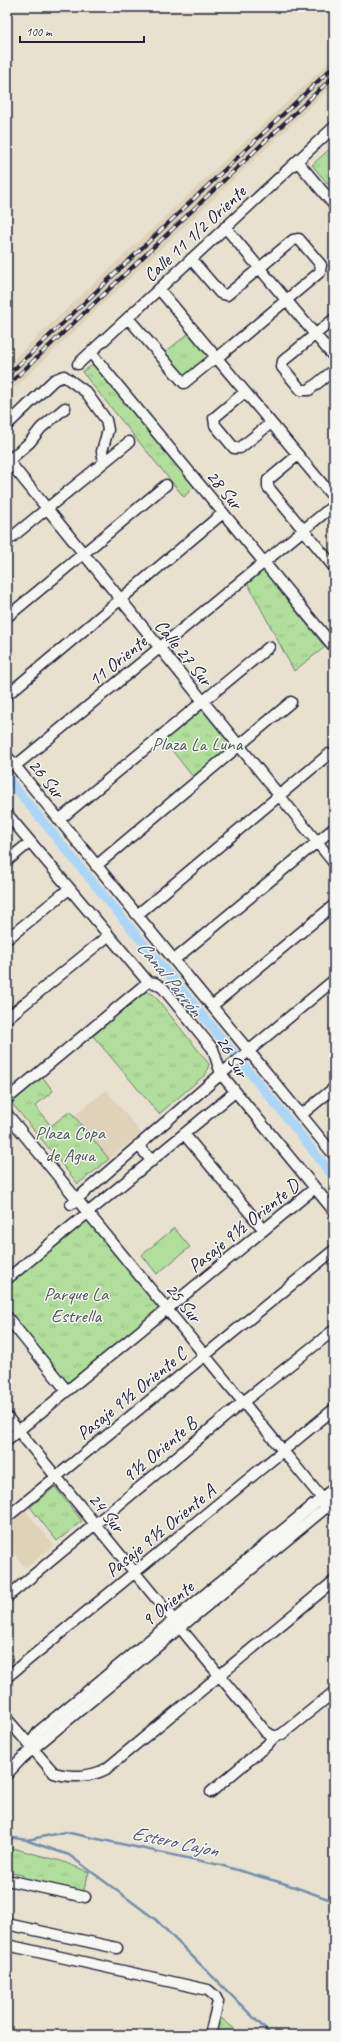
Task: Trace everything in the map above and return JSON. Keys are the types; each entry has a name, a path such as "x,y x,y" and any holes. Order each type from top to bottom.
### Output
{"street":[{"name":"Calle 11 1/2 Oriente","path":"78,364 334,127"},
{"path":"297,161 332,200"},
{"path":"225,227 334,357"},
{"path":"128,318 184,384 320,272 321,265 300,239 293,240 227,295 220,293 191,259"},
{"path":"159,289 334,498"},
{"path":"334,319 283,361 282,367 301,390 309,390 334,370"},
{"name":"28 Sur","path":"91,353 334,647"},
{"path":"7,425 54,380 64,376 86,392 106,420 108,430 102,451 104,462"},
{"path":"245,392 214,418 215,425 234,448 240,448 271,423"},
{"path":"8,461 30,442 41,428 65,408"},
{"path":"7,541 129,442"},
{"path":"298,455 268,480 268,487 334,567"},
{"name":"Calle 27 Sur","path":"8,461 202,702 334,862"},
{"path":"7,617 82,553 166,485"},
{"name":"11 Oriente","path":"15,766 334,505"},
{"path":"7,695 223,513"},
{"path":"59,820 269,647"},
{"path":"96,866 291,702"},
{"path":"137,915 329,754"},
{"name":"26 Sur","path":"7,756 212,1006 246,1054 301,1115 334,1155"},
{"name":"26 Sur","path":"7,814 148,982 155,983 162,988 213,1049 221,1074 334,1210"},
{"path":"174,960 334,828"},
{"path":"7,862 30,842"},
{"path":"7,939 69,889"},
{"path":"212,1006 334,905"},
{"path":"7,1018 108,936"},
{"path":"74,1202 87,1188 334,980"},
{"path":"7,1099 148,982"},
{"path":"301,1115 334,1088"},
{"path":"7,1279 235,1092"},
{"name":"25 Sur","path":"7,1114 74,1202 88,1212 283,1451 330,1504"},
{"path":"184,1134 264,1230"},
{"path":"138,1145 152,1161"},
{"name":"Pasaje 9½ Oriente D","path":"7,1440 315,1188"},
{"name":"Pasaje 9½ Oriente C","path":"7,1517 334,1250"},
{"path":"7,1317 67,1391"},
{"name":"9½ Oriente B","path":"7,1597 243,1402 334,1330"},
{"name":"Pasaje 9½ Oriente A","path":"7,1677 334,1409"},
{"name":"24 Sur","path":"7,1417 265,1731 274,1736"},
{"name":"9 Oriente","path":"7,1774 32,1750 177,1624 330,1504 334,1488"},
{"path":"7,1719 49,1770 59,1775 97,1774 106,1769 334,1581"},
{"path":"211,1792 267,1745 274,1736 282,1734 334,1692"},
{"path":"7,1880 84,1897"},
{"path":"7,1924 117,1948"},
{"path":"7,1945 208,1990 215,1996 218,2002 210,2035"}],"shaded area":[{"path":"334,58 334,84 7,395 7,365"},
{"path":"106,1090 141,1133 109,1159 74,1116"},
{"path":"23,1508 54,1545 26,1568 7,1545 7,1522"}],"green space":[{"path":"334,145 334,189 333,190 312,165"},
{"path":"189,333 210,358 184,379 163,354"},
{"path":"94,364 195,486 184,497 82,372"},
{"path":"263,570 325,647 294,671 248,584"},
{"name":"Plaza La Luna","path":"202,709 232,746 193,777 163,739"},
{"path":"146,991 154,995 209,1064 206,1074 159,1114 93,1036"},
{"name":"Plaza Copa de Agua","path":"42,1076 53,1091 35,1106 51,1126 70,1111 109,1159 78,1184 10,1101"},
{"name":"Parque La Estrella","path":"88,1220 162,1309 70,1385 66,1384 7,1312 7,1286"},
{"path":"174,1228 190,1247 157,1274 142,1255"},
{"path":"55,1487 82,1521 57,1541 30,1507"},
{"path":"12,1848 61,1861 89,1872 83,1893 22,1880 23,1875 7,1872 7,1849"},
{"path":"221,2018 242,2035 218,2035"}],"waterway":[{"name":"Canal Parrón","path":"7,778 296,1129 334,1178"},
{"name":"Estero Cajon","path":"7,1837 27,1840 65,1832 220,1865 286,1884 334,1901"},
{"path":"28,1841 69,1855 155,1919 271,2035"}],"railway":[{"path":"7,376 334,66"},
{"path":"7,386 334,76"}]}
